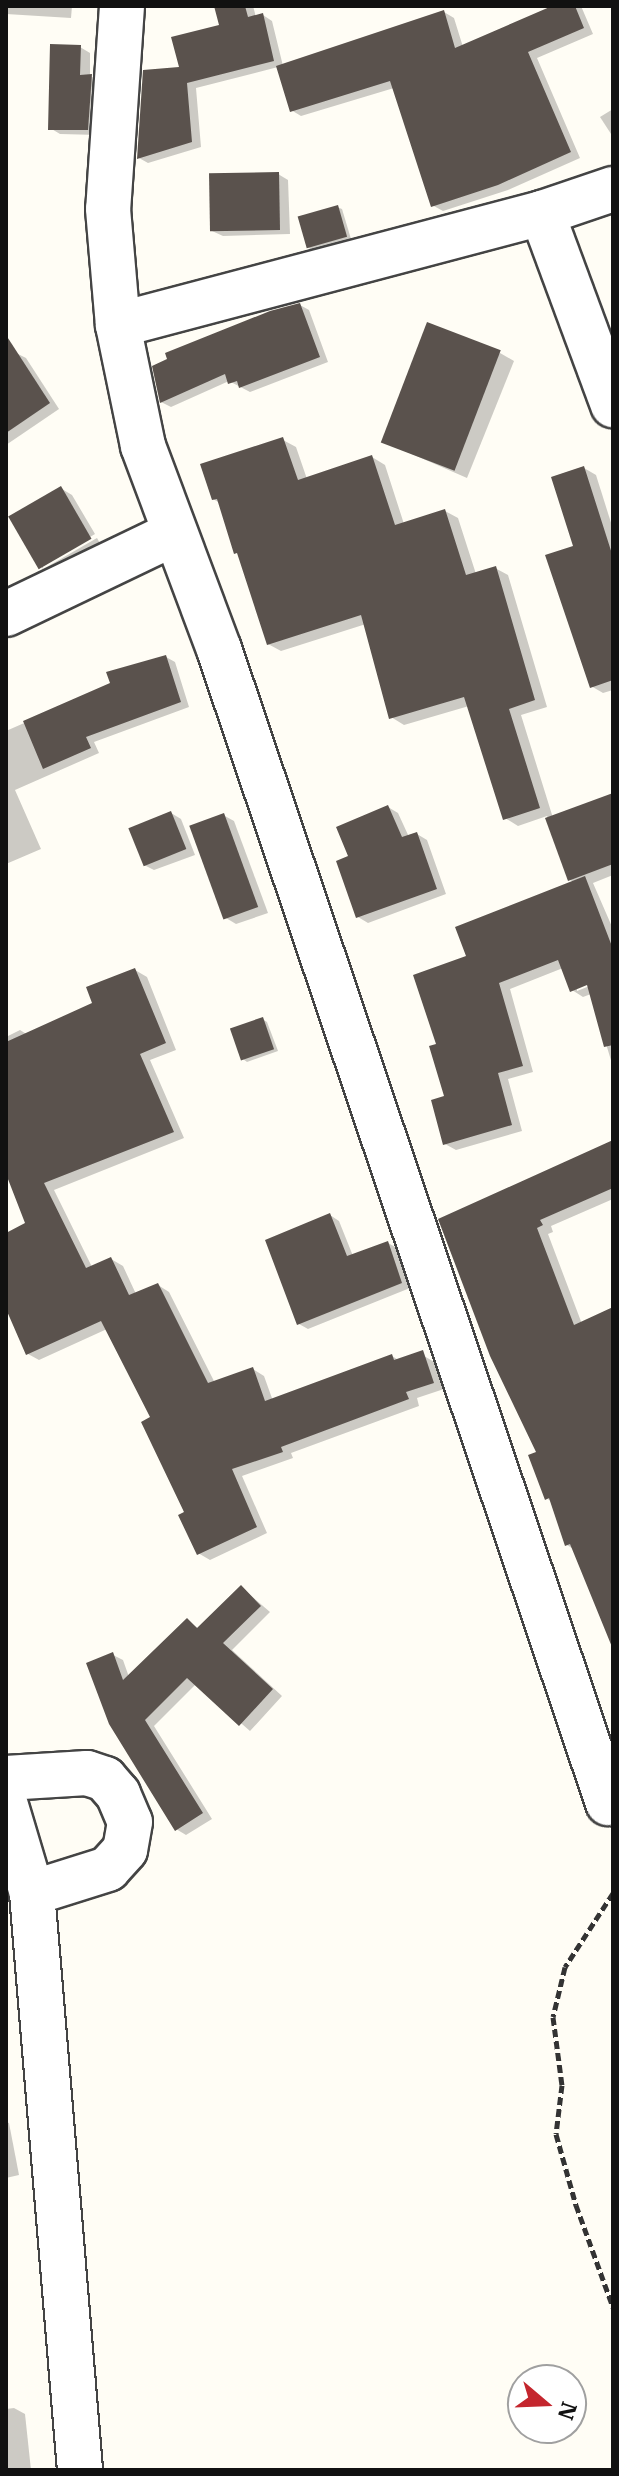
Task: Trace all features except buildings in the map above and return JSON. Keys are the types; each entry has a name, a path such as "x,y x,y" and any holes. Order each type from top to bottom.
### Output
{"street":[{"path":"122,6 108,209 118,325 143,446 224,665 608,1803"},
{"path":"118,325 542,213 613,189"},
{"path":"542,213 613,405"},
{"path":"6,614 175,533"},
{"path":"6,1778 87,1773 105,1779 118,1794 130,1822 125,1850 108,1869 32,1893"},
{"path":"6,1806 32,1893 80,2470"}],"path":[{"path":"613,1893 565,1967 553,2017 562,2085 556,2134 576,2205 613,2307"}]}
